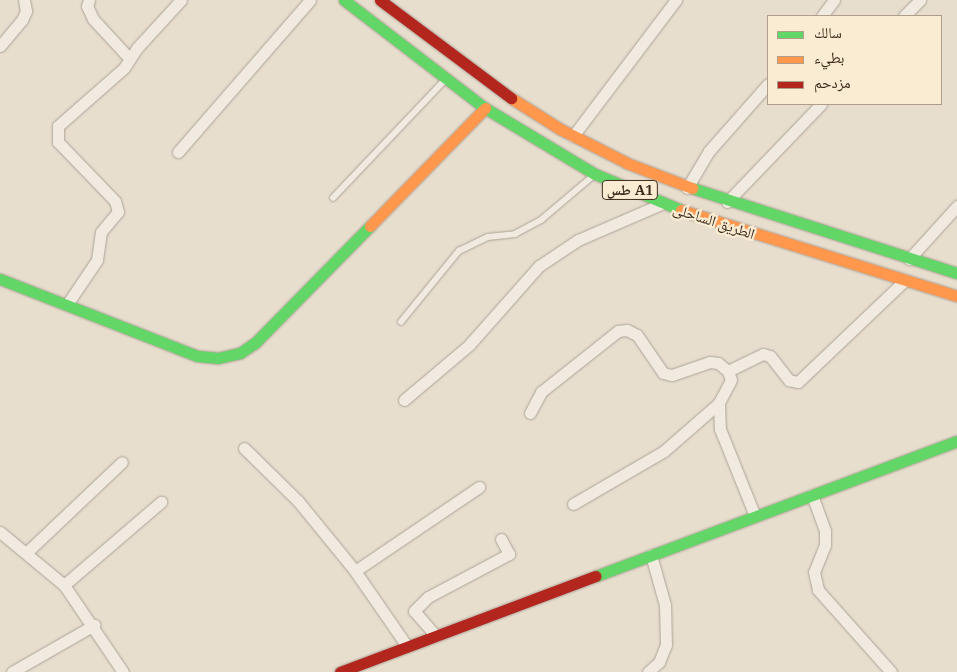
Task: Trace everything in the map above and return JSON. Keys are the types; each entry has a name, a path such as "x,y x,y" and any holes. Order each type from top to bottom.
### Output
{"main road":[{"name":"الطريق الساحلى","path":"344,0 485,108 595,174 661,204 957,296"},
{"name":"الطريق الساحلى","path":"385,2 499,90 573,136 687,188 957,273"},
{"path":"0,279 68,303 198,356 218,358 240,353 255,343 485,108"},
{"path":"340,672 957,441"}],"street":[{"path":"0,46 22,20 26,12 24,0"},
{"path":"89,0 87,6 93,19 130,58"},
{"path":"68,303 97,260 101,232 118,212 115,201 58,142 58,126 124,68 130,58 181,0"},
{"path":"178,152 310,0"},
{"path":"573,136 676,0"},
{"path":"823,15 834,0"},
{"path":"905,15 920,0"},
{"path":"687,188 709,151 767,85"},
{"path":"728,202 820,105"},
{"path":"404,400 469,345 539,266 578,240 661,204"},
{"path":"910,259 957,206"},
{"path":"728,371 763,354 770,356 789,380 798,382 905,280"},
{"path":"530,412 541,392 618,331 626,330 637,335 663,373 672,375 710,362 718,363 728,371 731,380 719,403 664,451 573,504"},
{"path":"719,403 720,429 756,516"},
{"path":"244,448 298,501 355,571 408,646"},
{"path":"26,553 122,462"},
{"path":"355,571 479,487"},
{"path":"812,495 825,531 825,544 814,572 818,590 891,672"},
{"path":"64,585 161,502"},
{"path":"0,532 64,585 94,625 123,672"},
{"path":"436,636 414,610 428,597 509,554 501,538"},
{"path":"648,672 658,662 666,645 665,605 651,555"},
{"path":"12,672 94,625"}],"lane":[{"path":"332,198 446,79"},
{"path":"401,322 459,251 488,237 515,234 541,220 595,174"}],"traffic: fast":[{"path":"344,0 485,108 595,174 681,210"},
{"path":"692,188 957,273"},
{"path":"0,279 198,356 218,358 240,353 255,343 370,226"},
{"path":"596,576 957,441"}],"traffic: slow":[{"path":"511,98 560,129 627,163 692,188"},
{"path":"370,226 485,108"},
{"path":"681,210 957,296"}],"traffic: jam":[{"path":"380,0 511,98"},
{"path":"340,672 596,576"}]}
